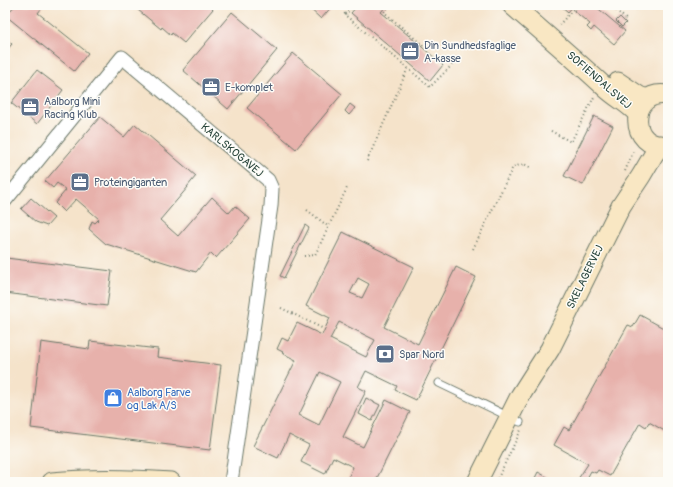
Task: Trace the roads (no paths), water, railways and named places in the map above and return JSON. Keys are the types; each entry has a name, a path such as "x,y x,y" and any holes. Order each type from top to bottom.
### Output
{"street":[{"name":"SOFIENDALSVEJ","path":"512,5 602,84 631,107 657,99"},
{"name":"SOFIENDALSVEJ","path":"555,42 632,92 657,99"},
{"name":"KARLSKOGAVEJ","path":"5,201 122,57 268,180 272,190 271,206 231,482"},
{"path":"657,99 638,127 658,143"},
{"name":"SKELAGERVEJ","path":"481,482 514,420 530,401 550,349 621,206 631,172 639,156 658,143"},
{"path":"52,482 79,479 171,482"}],"lane":[{"path":"440,383 514,420"}],"place":[{"name":"Din Sundhedsfaglige A-kasse","path":"410,51"},
{"name":"E-komplet","path":"211,87"},
{"name":"Aalborg Mini Racing Klub","path":"30,107"},
{"name":"Proteingiganten","path":"80,182"},
{"name":"Spar Nord","path":"385,354"},
{"name":"Aalborg Farve og Lak A/S","path":"113,398"}]}
